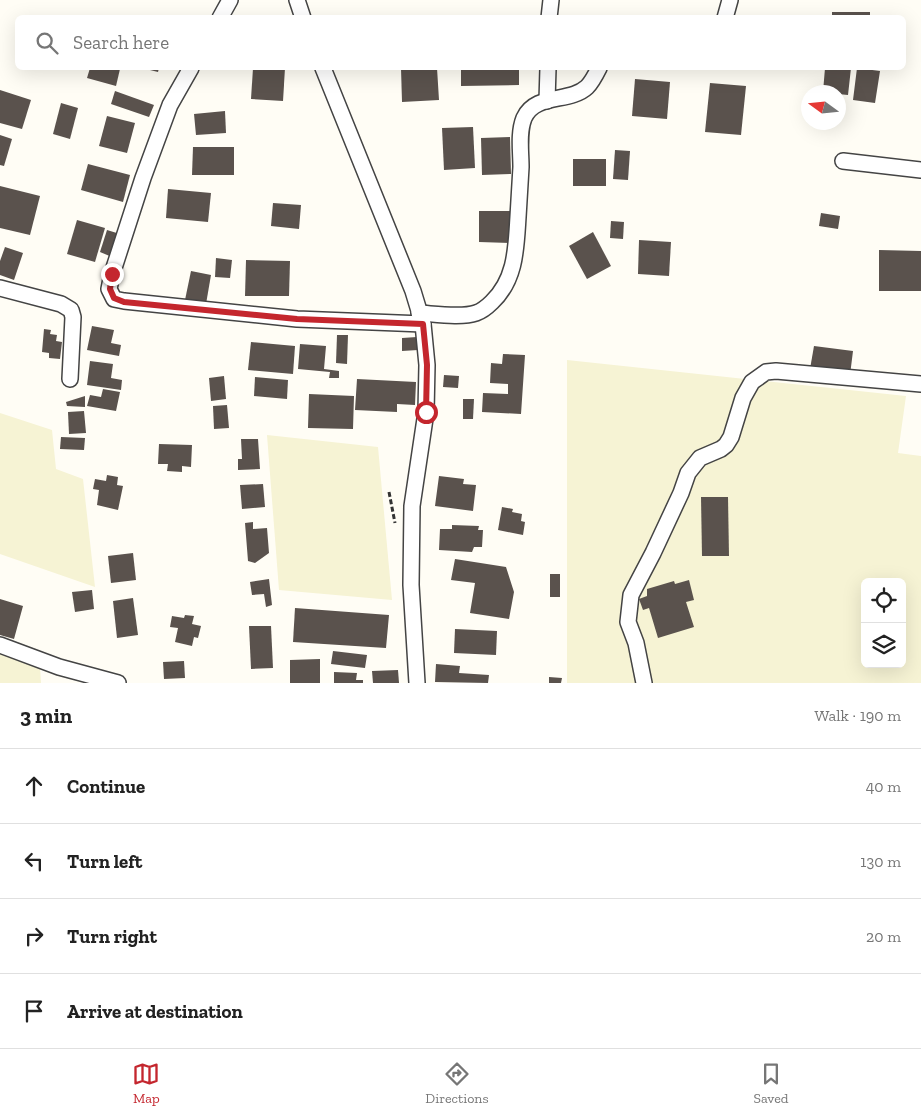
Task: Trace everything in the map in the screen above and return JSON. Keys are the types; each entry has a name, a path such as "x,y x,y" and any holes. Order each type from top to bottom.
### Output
{"street":[{"path":"222,15 230,0"},
{"path":"296,0 302,15"},
{"path":"549,15 551,0"},
{"path":"726,15 730,0"},
{"path":"190,70 170,105 143,178 112,274 110,289 114,298 124,302 297,319 421,319 476,313 491,302 507,283 515,258 521,166 521,127 525,116 532,109 547,101 576,94 587,87 598,70"},
{"path":"324,70 412,291 421,319 427,365 426,412 412,506 411,585 417,683"},
{"path":"547,101 548,70"},
{"path":"843,161 921,170"},
{"path":"0,288 61,304 71,310 73,317 70,379"},
{"path":"644,683 636,643 628,622 631,595 681,493 688,473 700,458 726,445 731,437 743,398 752,382 766,372 776,371 921,384"},
{"path":"0,645 59,667 118,683"}],"shaded area":[{"path":"567,360 906,396 898,453 921,456 921,683 567,683"},
{"path":"0,413 52,430 56,469 83,479 95,587 0,554"},
{"path":"267,435 378,447 392,600 279,590"},
{"path":"0,653 40,667 41,683 0,683"}],"building":[{"path":"832,12 870,12 870,15 832,15"},
{"path":"89,70 120,70 116,86 87,78"},
{"path":"253,70 285,70 283,101 251,99"},
{"path":"401,70 437,70 439,100 402,102"},
{"path":"461,70 519,70 519,85 461,86"},
{"path":"825,70 851,70 848,95 846,95 846,85 824,85"},
{"path":"857,70 880,71 875,103 853,100"},
{"path":"635,79 670,82 667,119 632,116"},
{"path":"710,83 746,86 741,135 705,132"},
{"path":"0,90 31,100 22,129 0,123"},
{"path":"115,91 154,105 149,117 111,104"},
{"path":"61,103 78,108 70,139 53,134"},
{"path":"225,111 226,133 196,135 194,114"},
{"path":"107,116 135,123 127,153 99,146"},
{"path":"473,127 475,168 444,170 442,128"},
{"path":"0,135 12,139 4,166 0,165"},
{"path":"510,137 511,174 482,175 481,138"},
{"path":"193,147 234,147 234,175 192,175"},
{"path":"615,150 630,151 628,180 613,179"},
{"path":"573,159 606,159 606,186 573,186"},
{"path":"88,164 130,175 123,202 81,190"},
{"path":"0,186 40,196 30,235 0,228"},
{"path":"168,189 211,193 208,222 166,218"},
{"path":"273,203 301,205 299,229 271,226"},
{"path":"479,211 514,211 513,243 479,242"},
{"path":"821,213 840,216 838,229 819,226"},
{"path":"77,220 105,228 95,262 67,254"},
{"path":"611,221 624,222 623,239 610,238"},
{"path":"107,230 120,234 112,257 100,252"},
{"path":"593,232 611,266 587,279 569,246"},
{"path":"639,240 671,242 669,276 638,274"},
{"path":"5,247 23,253 14,280 0,275 0,261"},
{"path":"879,250 921,251 921,291 879,291"},
{"path":"216,258 232,260 230,278 215,277"},
{"path":"246,260 290,261 289,296 245,296"},
{"path":"191,271 211,275 206,304 185,300"},
{"path":"92,326 114,330 111,343 121,345 119,356 87,350"},
{"path":"44,329 51,330 50,334 57,335 56,341 62,342 60,359 49,358 49,353 42,352"},
{"path":"337,335 348,335 347,364 336,363"},
{"path":"417,337 418,350 402,351 402,338"},
{"path":"251,342 295,346 293,374 248,370"},
{"path":"300,344 326,346 324,369 339,371 339,378 329,378 330,372 298,369"},
{"path":"814,346 853,351 850,375 810,369"},
{"path":"503,354 525,355 521,414 482,412 483,393 508,394 508,384 490,383 491,363 502,364"},
{"path":"90,361 113,364 111,378 122,380 121,390 87,385"},
{"path":"444,375 459,376 458,388 443,387"},
{"path":"224,376 226,399 211,401 209,378"},
{"path":"255,377 288,380 287,399 254,396"},
{"path":"357,379 416,382 415,405 397,404 397,412 355,410"},
{"path":"103,389 120,392 116,411 87,406 90,395 101,397"},
{"path":"309,394 354,396 353,429 308,428"},
{"path":"85,396 85,407 67,406 66,402"},
{"path":"463,399 474,399 473,419 463,419"},
{"path":"227,405 229,428 214,429 213,406"},
{"path":"84,411 86,433 69,434 68,412"},
{"path":"61,437 85,438 84,450 60,449"},
{"path":"241,439 258,439 260,469 238,470 238,459 242,459"},
{"path":"159,444 192,445 191,467 182,466 182,472 167,471 168,464 158,464"},
{"path":"107,475 118,477 117,485 123,486 118,510 97,505 99,490 93,489 95,479 106,481"},
{"path":"439,476 464,479 463,484 476,485 473,511 435,506"},
{"path":"263,484 265,507 242,509 240,485"},
{"path":"701,497 728,497 729,556 702,556"},
{"path":"502,507 513,509 512,512 522,514 521,521 525,522 523,535 498,530"},
{"path":"253,522 253,529 267,528 269,553 255,563 248,561 245,523"},
{"path":"452,525 479,526 478,530 483,530 482,547 474,547 472,552 439,550 440,529 452,529"},
{"path":"133,553 136,580 111,583 108,556"},
{"path":"455,559 506,567 514,592 509,619 470,613 475,583 451,580"},
{"path":"550,574 560,574 560,597 550,597"},
{"path":"269,579 272,605 266,607 264,594 252,595 250,582"},
{"path":"689,580 694,600 686,602 694,627 658,638 649,608 643,610 639,599 647,596 647,589 674,581 675,584"},
{"path":"92,590 94,609 75,612 72,592"},
{"path":"133,598 138,635 117,638 113,601"},
{"path":"0,599 23,606 14,639 0,635"},
{"path":"295,608 389,615 386,648 293,642"},
{"path":"185,615 194,616 192,624 201,626 198,638 194,637 192,646 175,642 178,628 170,627 172,616 184,618"},
{"path":"249,626 271,626 273,668 251,669"},
{"path":"455,629 497,631 496,655 454,653"},
{"path":"333,651 367,655 365,668 331,664"},
{"path":"320,659 320,683 290,683 290,660"},
{"path":"184,661 185,678 164,679 163,662"},
{"path":"436,664 460,666 459,673 489,675 488,683 435,682"},
{"path":"398,670 399,683 373,683 372,671"},
{"path":"334,672 357,673 356,680 363,680 363,683 334,683"},
{"path":"549,677 562,678 561,683 549,683"}],"route":[{"path":"112,274 110,289 114,298 124,302 297,319 423,324 427,365 426,412"}]}
